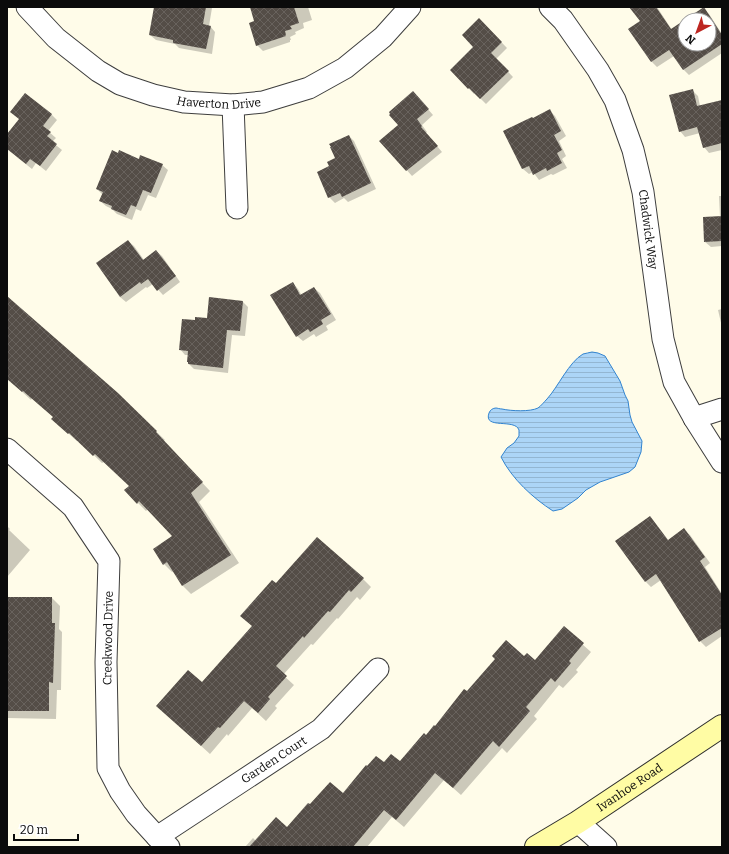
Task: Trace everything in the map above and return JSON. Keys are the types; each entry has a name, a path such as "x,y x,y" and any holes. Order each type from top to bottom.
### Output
{"main road":[{"name":"Ivanhoe Road","path":"536,847 578,822 722,726"}],"street":[{"name":"Haverton Drive","path":"27,7 56,38 98,71 120,84 152,95 184,102 233,105 262,102 309,88 346,68 383,37 410,7"},
{"name":"Chadwick Way","path":"550,7 563,20 601,76 615,100 633,150 643,192 663,339 674,382 694,418 722,462"},
{"path":"233,105 237,208"},
{"path":"694,418 722,409"},
{"name":"Creekwood Drive","path":"7,449 73,507 109,561 106,662 108,768 120,791 136,814 163,842"},
{"name":"Garden Court","path":"163,842 321,729 378,669"},
{"path":"578,822 606,847"}],"water":[{"path":"592,352 605,356 620,381 628,401 632,422 642,441 641,452 635,467 629,472 600,482 586,490 578,498 562,509 553,511 538,500 517,480 501,457 507,448 514,443 519,436 519,430 512,425 495,423 491,421 488,418 489,413 495,408 520,411 538,408 551,394 573,363 583,354"}],"building":[{"path":"154,7 206,7 203,24 211,26 206,49 173,43 173,40 149,35"},
{"path":"250,7 294,7 299,23 290,26 292,29 285,31 286,36 256,46 249,23 254,21"},
{"path":"629,7 656,7 671,29 677,25 677,52 710,52 683,70 669,50 651,62 628,29 640,21"},
{"path":"704,7 707,12 696,12"},
{"path":"479,18 502,42 491,53 509,71 480,99 450,70 473,47 462,35"},
{"path":"717,27 722,35 722,44 717,47"},
{"path":"693,89 697,106 722,100 722,143 703,148 697,127 679,132 669,95"},
{"path":"413,91 429,109 417,119 422,126 421,127 438,146 406,171 379,141 398,125 389,115 389,112"},
{"path":"25,93 52,114 43,126 51,132 47,136 57,144 40,166 30,159 26,164 7,149 7,134 19,119 10,112"},
{"path":"550,109 561,131 554,135 562,150 557,153 562,163 547,171 546,168 533,175 529,166 522,169 503,131"},
{"path":"349,135 371,183 342,197 340,193 328,198 317,172 329,166 327,162 335,158 329,144"},
{"path":"112,150 118,153 119,150 139,159 140,155 163,164 151,193 143,190 136,207 131,205 126,215 111,209 112,206 99,201 103,192 96,189"},
{"path":"722,216 722,241 704,242 703,217"},
{"path":"128,240 143,260 156,250 176,276 157,291 148,279 141,284 140,282 120,297 96,263"},
{"path":"293,282 300,295 314,287 331,314 321,320 323,324 310,332 308,329 296,337 270,295"},
{"path":"7,296 118,393 157,431 156,432 203,482 191,493 231,555 182,586 167,562 163,565 153,549 172,536 139,501 137,504 124,490 129,486 95,454 93,456 69,433 68,434 51,419 53,417 7,379"},
{"path":"209,297 243,301 240,331 227,330 223,368 188,364 188,351 179,350 182,319 195,320 195,317 207,318"},
{"path":"650,516 668,540 684,528 705,557 700,561 722,595 722,628 699,642 656,574 645,582 615,541"},
{"path":"317,537 364,578 351,592 349,590 330,612 328,611 304,638 303,636 276,666 287,676 268,697 270,699 258,713 244,701 220,728 218,727 201,746 156,706 188,670 202,682 252,626 240,616 272,580 276,583"},
{"path":"7,597 52,597 52,623 55,623 53,683 49,682 49,711 7,711"},
{"path":"564,626 584,643 569,661 571,663 555,682 551,678 526,707 530,711 499,747 493,741 453,788 435,773 396,820 384,810 353,847 249,847 276,817 287,827 308,803 310,804 330,782 343,793 366,765 367,766 376,756 384,762 391,754 400,761 424,733 426,735 434,725 435,726 464,689 467,691 495,659 492,656 506,640 524,656 527,653 535,660"}]}
